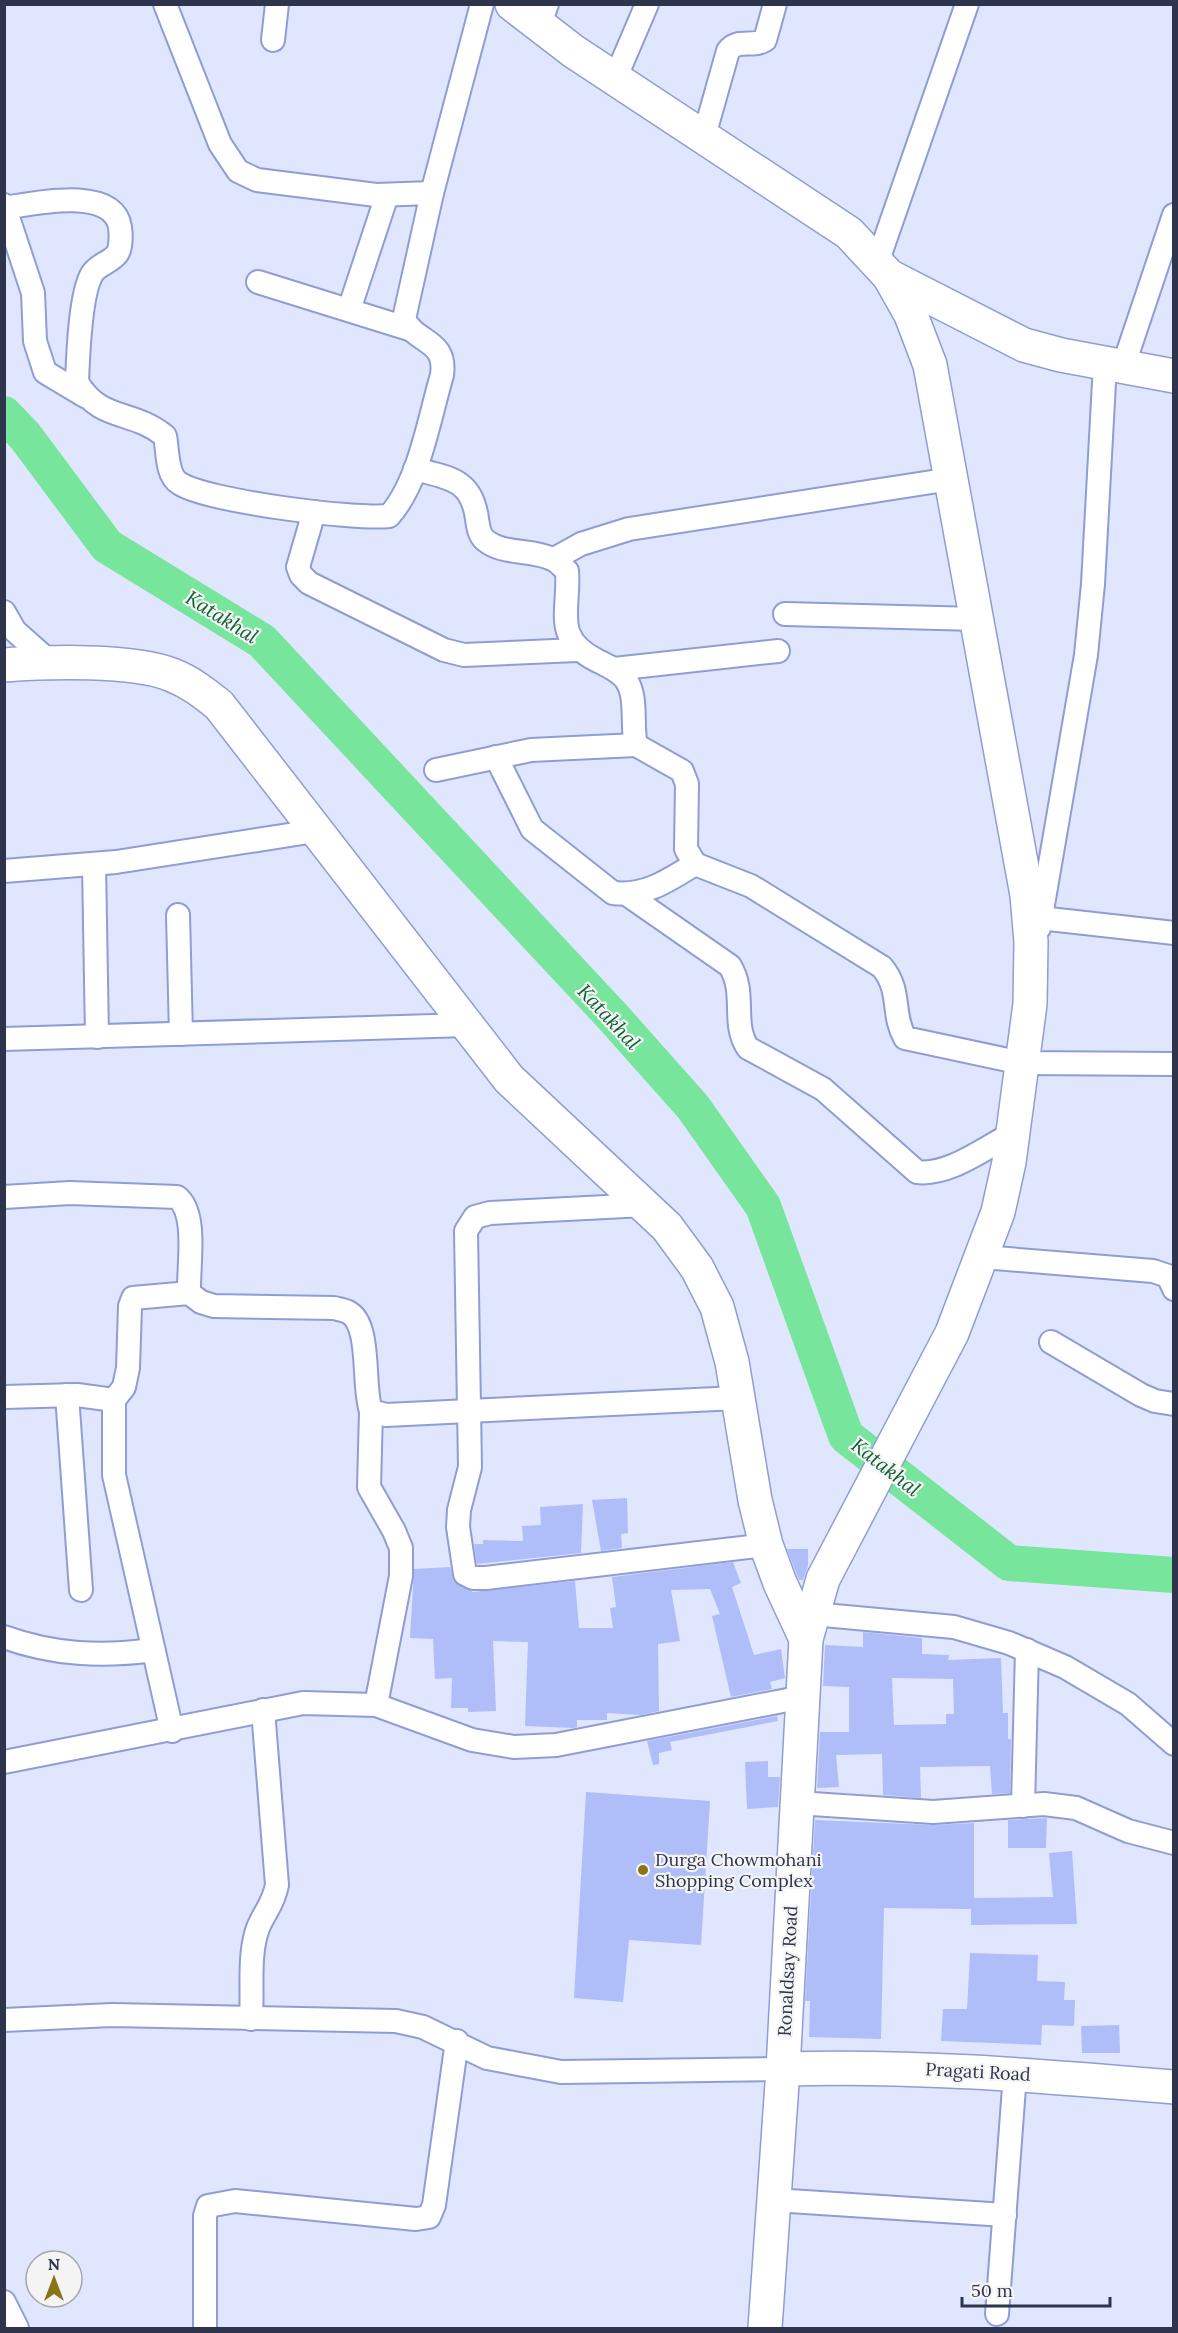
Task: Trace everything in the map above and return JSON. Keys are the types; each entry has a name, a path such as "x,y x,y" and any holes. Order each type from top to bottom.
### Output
{"street":[{"path":"165,4 220,144 233,166 257,180 387,195 432,193"},
{"path":"273,40 278,4"},
{"path":"409,329 404,319 405,308 432,193 482,4"},
{"path":"512,4 543,16 615,79 849,233 883,270 983,326 1024,345 1114,366 1173,376"},
{"path":"615,79 647,4"},
{"path":"704,136 728,51 738,44 759,44 765,40 775,4"},
{"path":"883,270 967,4"},
{"path":"349,310 387,195"},
{"path":"85,396 77,382 86,291 92,272 117,254 120,243 120,225 113,213 94,203 74,200 5,207 33,292 35,341 45,372 85,396 97,407 151,425 165,436 170,471 177,483 215,495 314,512 375,518 388,516 401,502 415,469 444,361 435,346 409,329 258,282"},
{"path":"1031,974 1086,654 1114,366 1173,215"},
{"name":"Ronaldsay Road","path":"765,2328 783,2069 803,1697 810,1627 823,1579 854,1516 952,1333 983,1257 998,1212 1023,1063 1030,1004 1031,974 1027,896 930,365 911,315 883,270"},
{"path":"415,469 453,480 468,490 475,502 478,528 483,539 495,546 554,559 567,571 566,621 568,636 577,650"},
{"path":"554,559 581,544 629,529 951,479"},
{"path":"314,512 298,567 301,575 309,583 444,650 464,654 577,650 614,669 627,681 632,696 632,729 636,745"},
{"path":"4,612 15,631 50,662"},
{"path":"785,614 977,619"},
{"path":"614,669 778,651"},
{"path":"4,665 50,662 127,667 169,674 195,686 219,705 509,1079 667,1227 698,1268 717,1307 732,1362 755,1500 766,1545 780,1583 810,1627 954,1627 1027,1650 1065,1667 1128,1704 1173,1744"},
{"path":"436,770 496,757 561,747 636,745 682,771 687,784 686,849 695,864 751,886 882,967 892,979 898,1026 905,1038 1023,1063 1173,1064"},
{"path":"496,757 532,829 613,893 627,895 644,892 663,884 695,864"},
{"path":"4,871 94,864 210,849 315,831"},
{"path":"94,864 97,1037"},
{"path":"627,895 730,966 737,978 740,991 739,1024 742,1039 748,1048 823,1089 917,1172 930,1173 945,1169 1012,1134"},
{"path":"177,915 181,1034"},
{"path":"1040,918 1173,933"},
{"path":"4,1039 467,1025"},
{"path":"4,1197 70,1193 177,1197 186,1204 190,1218 189,1293"},
{"path":"645,1205 490,1212 476,1217 466,1231 470,1467 459,1510 458,1527 465,1574 473,1578 766,1545"},
{"path":"983,1257 1153,1271 1168,1276 1173,1289"},
{"path":"172,1731 114,1475 114,1400 124,1387 128,1368 130,1306 133,1298 189,1293 214,1306 334,1308 349,1312 358,1323 363,1340 366,1397 371,1411 369,1487 401,1548 401,1576 376,1705"},
{"path":"1051,1342 1141,1395 1155,1401 1173,1404"},
{"path":"4,1397 67,1395 114,1400"},
{"path":"67,1395 81,1590"},
{"path":"371,1411 386,1415 737,1398"},
{"path":"4,1637 19,1643 97,1656 153,1650"},
{"path":"1023,1806 1027,1650"},
{"path":"4,1762 172,1731 303,1703 376,1705 472,1740 514,1747 556,1745 803,1697"},
{"path":"251,2019 258,1928 274,1902 277,1885 263,1710"},
{"path":"797,1803 933,1812 1044,1804 1076,1808 1128,1831 1173,1844"},
{"path":"4,2020 112,2015 396,2021 423,2027 457,2041 487,2058 561,2072 783,2069"},
{"path":"205,2328 205,2216 208,2206 235,2201 416,2219 429,2217 434,2205 457,2041"},
{"name":"Pragati Road","path":"783,2069 867,2067 1016,2074 1173,2086"},
{"path":"997,2314 1016,2074"},
{"path":"774,2200 1005,2215"},
{"path":"4,2302 17,2328"}],"building":[{"path":"627,1498 628,1533 621,1534 622,1548 601,1551 592,1500"},
{"path":"583,1504 581,1553 477,1564 474,1544 483,1544 483,1540 523,1541 522,1526 541,1525 540,1507"},
{"path":"787,1549 808,1549 808,1566 803,1580 799,1580"},
{"path":"733,1562 741,1583 732,1587 754,1655 781,1649 785,1678 770,1682 772,1689 731,1697 712,1616 720,1614 710,1589 671,1590 680,1641 658,1644 659,1711 641,1715 607,1713 607,1720 577,1720 577,1727 574,1728 525,1726 528,1642 493,1641 496,1711 468,1712 468,1708 451,1708 452,1678 435,1679 433,1639 410,1638 414,1569 450,1567 454,1582 473,1592 575,1581 579,1628 613,1628 610,1608 616,1607 612,1577"},
{"path":"863,1632 922,1638 922,1654 949,1655 948,1660 1001,1658 1003,1713 1008,1713 1008,1739 1011,1739 1010,1793 992,1794 990,1766 920,1767 921,1798 883,1795 882,1754 836,1755 839,1787 817,1788 820,1732 849,1732 849,1687 823,1686 825,1645 863,1647","holes":["892,1678 953,1679 954,1714 946,1714 946,1724 894,1725"]},
{"path":"777,1716 778,1721 670,1742 672,1750 659,1753 659,1764 653,1765 647,1741"},
{"path":"768,1761 768,1777 780,1777 778,1807 747,1809 745,1762"},
{"name":"Durga Chowmohani Shopping Complex","path":"586,1792 710,1801 701,1945 629,1940 623,2002 574,1998"},
{"path":"1047,1818 1046,1848 1008,1848 1008,1820"},
{"path":"815,1820 932,1825 974,1823 974,1898 1053,1897 1049,1853 1072,1851 1077,1924 971,1925 971,1909 884,1908 881,2039 809,2037 810,2001 805,2001"},
{"path":"970,1953 1038,1955 1037,1981 1065,1982 1064,2000 1075,2000 1074,2026 1042,2025 1041,2045 941,2041 943,2009 967,2009"},
{"path":"1119,2025 1120,2053 1082,2053 1081,2026"}],"waterway":[{"name":"Katakhal","path":"4,414 25,436 107,546 262,641 613,1017 693,1107 763,1206 846,1436 1009,1563 1174,1575"}],"place":[{"name":"Durga Chowmohani Shopping Complex","path":"643,1870"}]}
